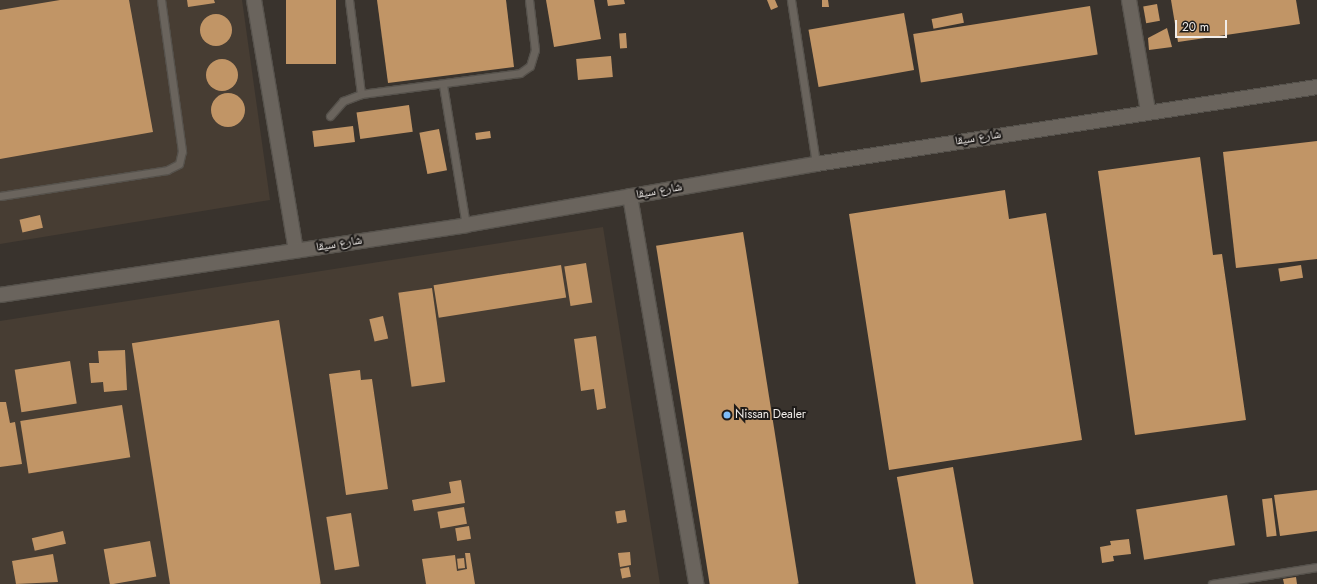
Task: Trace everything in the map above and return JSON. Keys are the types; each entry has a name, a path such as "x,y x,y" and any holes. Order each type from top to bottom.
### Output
{"street":[{"path":"254,0 296,250"},
{"path":"1129,0 1148,111"},
{"name":"شارع سيقا","path":"0,295 466,224 816,164 1148,111 1317,87"},
{"path":"630,196 696,584"}],"lane":[{"path":"0,196 167,170 179,164 182,151 161,0"},
{"path":"349,0 361,94"},
{"path":"330,116 344,101 361,94 444,85 520,73 530,66 536,50 529,0"},
{"path":"792,0 816,164"},
{"path":"444,85 466,224"},
{"path":"1212,584 1317,567"}],"shaded area":[{"path":"0,0 242,0 270,200 0,244"},
{"path":"603,227 660,584 0,584 0,321"}],"building":[{"path":"60,0 129,0 153,132 0,159 0,10"},
{"path":"187,0 214,0 215,3 188,7"},
{"path":"286,0 336,0 336,64 286,64"},
{"path":"377,0 506,0 514,67 388,83"},
{"path":"546,0 594,0 601,39 554,47"},
{"path":"607,0 624,0 625,4 608,6"},
{"path":"767,0 775,0 778,7 771,10"},
{"path":"822,0 828,0 829,7 822,7"},
{"path":"1171,0 1296,0 1300,24 1178,42"},
{"path":"1157,4 1160,21 1146,23 1143,6"},
{"path":"1090,6 1098,54 921,82 913,34"},
{"path":"904,13 914,70 819,87 808,30"},
{"path":"962,13 964,23 933,29 932,19"},
{"path":"216,14 227,19 232,30 227,41 216,46 205,41 200,30 205,19"},
{"path":"1167,28 1172,47 1149,50 1148,38"},
{"path":"619,33 626,33 627,48 620,48"},
{"path":"611,56 613,77 578,80 576,59"},
{"path":"222,59 228,60 235,66 238,75 237,81 231,88 222,91 216,90 209,84 206,75 207,69 213,62"},
{"path":"228,93 240,98 245,110 240,122 228,127 216,122 211,110 216,98"},
{"path":"409,105 413,132 360,139 357,112"},
{"path":"353,126 355,142 314,147 312,131"},
{"path":"439,129 447,170 427,174 419,133"},
{"path":"490,131 491,138 476,140 475,133"},
{"path":"1317,141 1317,259 1236,268 1223,152"},
{"path":"1200,157 1213,255 1222,254 1246,420 1135,435 1098,171"},
{"path":"1005,190 1009,219 1046,213 1082,440 889,470 849,214"},
{"path":"40,215 43,228 22,232 20,220"},
{"name":"Nissan Dealer","path":"743,232 799,584 710,584 656,246"},
{"path":"586,263 592,303 571,306 564,266"},
{"path":"561,265 566,298 439,318 434,285"},
{"path":"1301,265 1303,278 1280,281 1278,269"},
{"path":"432,288 445,382 412,387 398,293"},
{"path":"383,316 388,338 375,342 369,319"},
{"path":"279,320 321,584 170,584 132,343"},
{"path":"596,336 606,408 597,410 594,389 581,391 574,339"},
{"path":"125,350 127,390 104,392 103,382 91,383 89,363 99,363 98,351"},
{"path":"70,361 77,403 21,412 15,370"},
{"path":"360,370 361,380 372,379 388,489 346,495 329,374"},
{"path":"0,402 6,402 10,423 15,422 22,464 0,467"},
{"path":"122,405 130,457 29,473 20,421"},
{"path":"953,467 974,584 916,584 897,477"},
{"path":"461,480 465,503 414,511 412,500 451,493 449,482"},
{"path":"1317,490 1317,531 1280,536 1274,495"},
{"path":"1227,495 1235,545 1144,560 1136,509"},
{"path":"1272,498 1277,536 1267,537 1262,499"},
{"path":"464,507 467,524 440,528 437,512"},
{"path":"625,510 627,522 617,523 615,512"},
{"path":"351,513 359,566 335,570 326,517"},
{"path":"469,526 471,539 457,541 455,528"},
{"path":"63,531 66,544 35,551 32,538"},
{"path":"1129,539 1131,554 1113,556 1114,561 1102,563 1100,547 1111,545 1110,541"},
{"path":"150,541 156,576 110,584 104,549"},
{"path":"630,552 631,565 620,567 618,553"},
{"path":"465,553 470,553 475,584 426,584 422,559 455,555 457,571 467,569"},
{"path":"53,554 58,582 16,584 12,561"},
{"path":"464,558 465,568 458,569 457,559"},
{"path":"629,567 631,577 622,579 620,569"},
{"path":"1296,577 1297,584 1284,584 1283,579"}],"place":[{"name":"Nissan Dealer","path":"727,415"}]}
